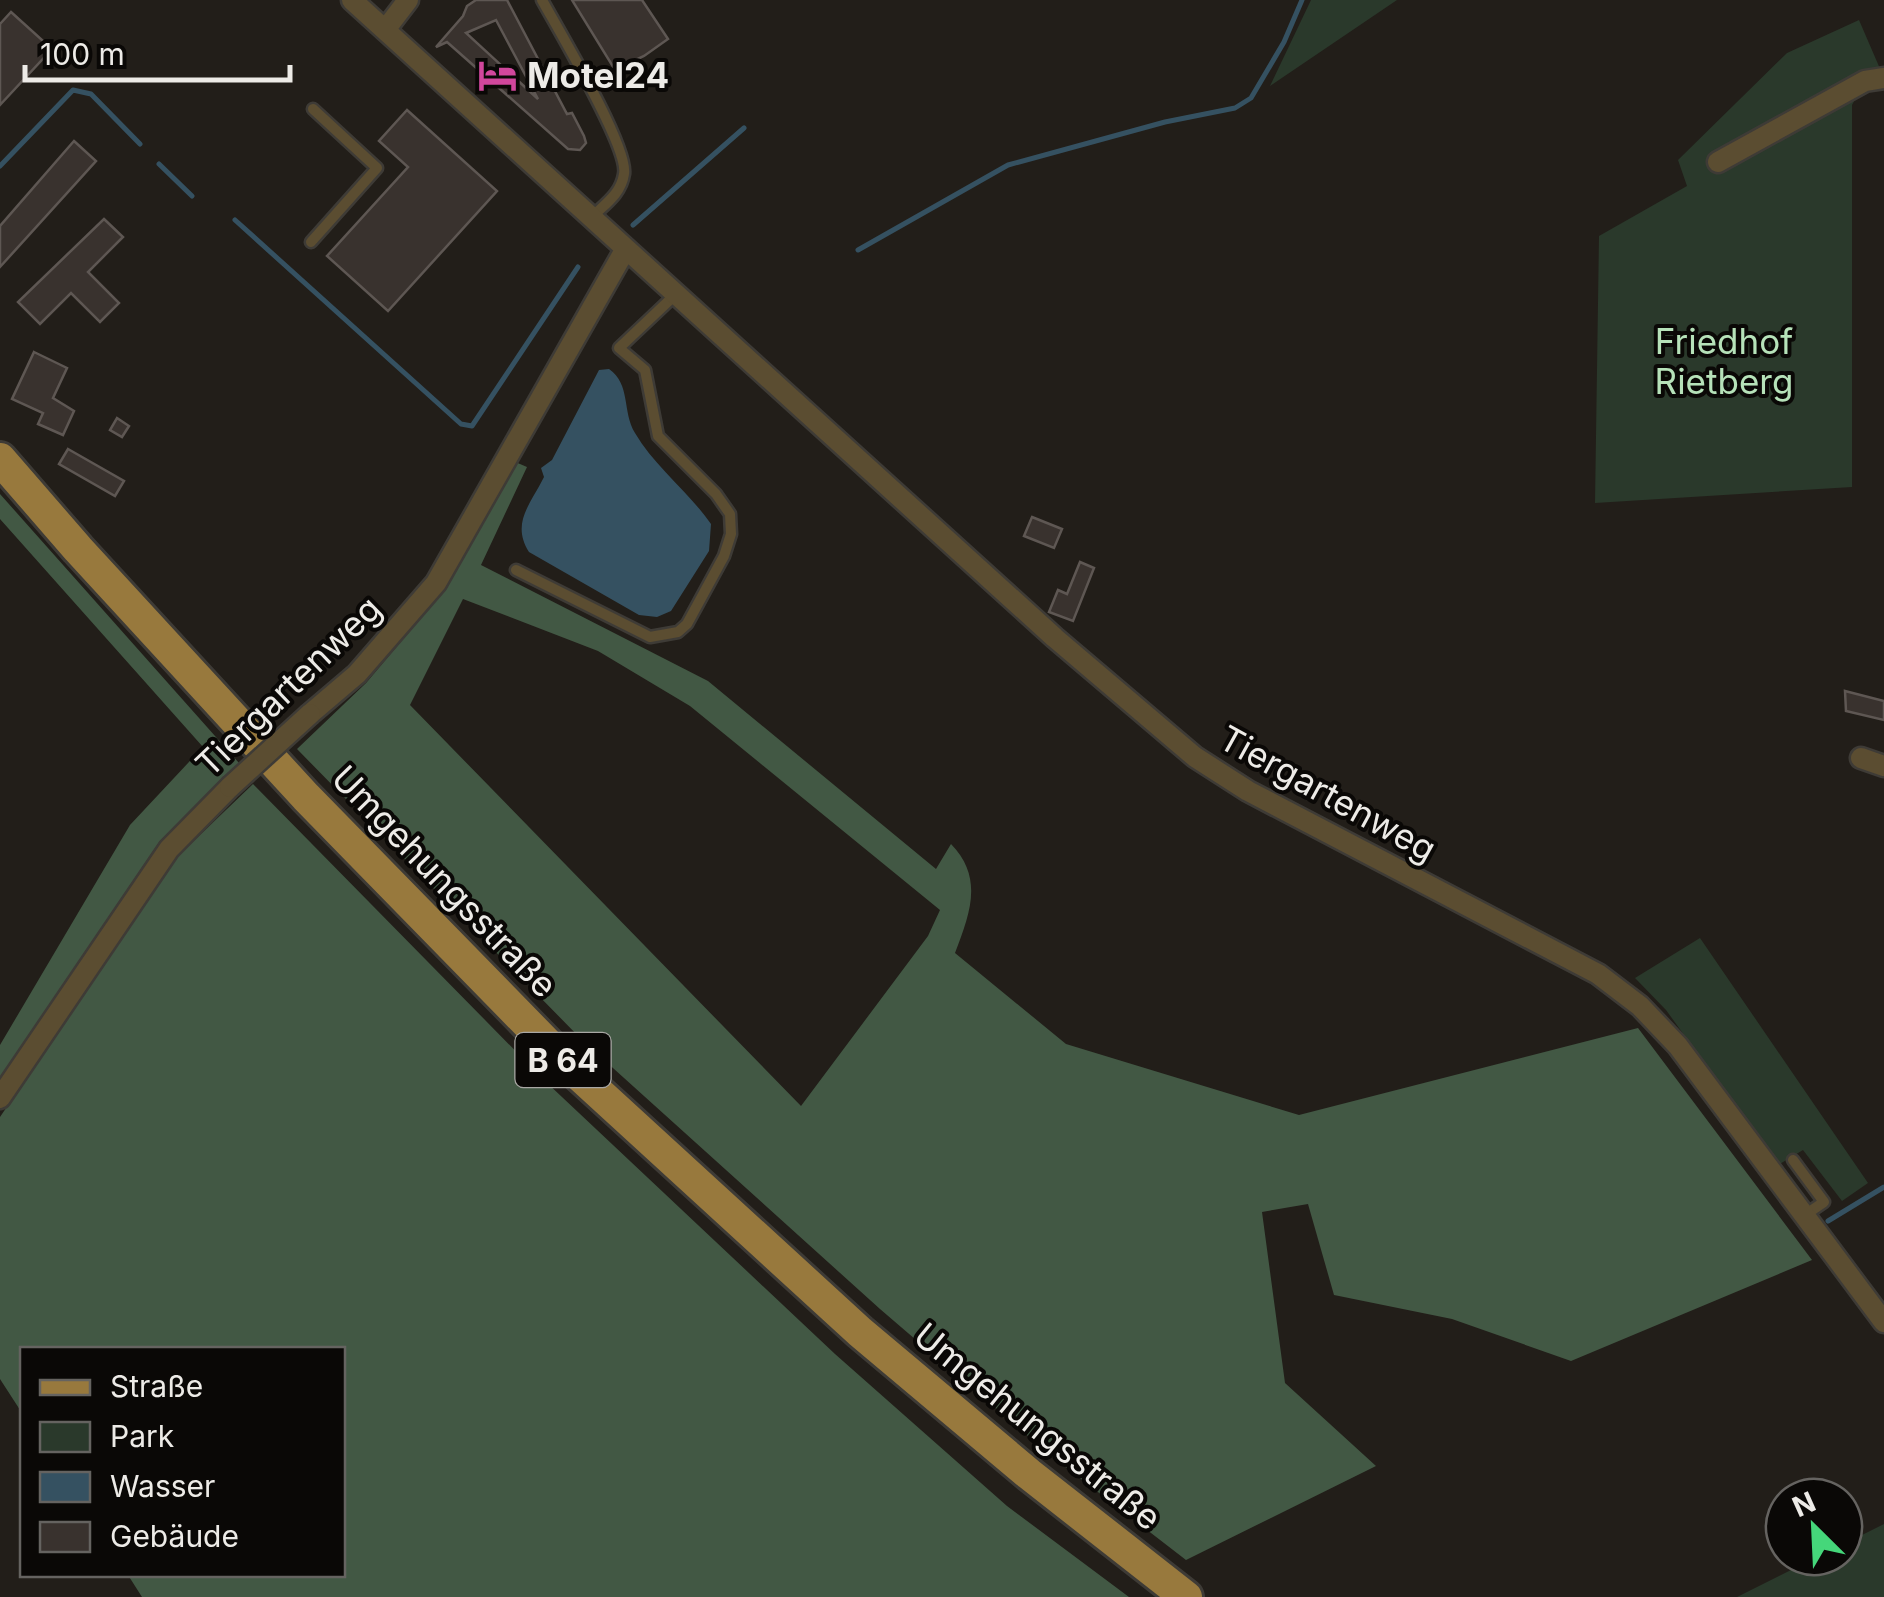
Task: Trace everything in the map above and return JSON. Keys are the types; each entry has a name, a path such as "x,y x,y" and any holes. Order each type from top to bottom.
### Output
{"main road":[{"name":"Umgehungsstraße","path":"0,459 306,797 564,1061 860,1332 1029,1474 1186,1597"}],"street":[{"name":"Tiergartenweg","path":"352,0 1069,650 1194,757 1248,791 1598,974 1640,1006 1678,1046 1884,1322"},
{"path":"386,30 408,0"},
{"path":"1718,162 1865,82 1884,78"},
{"name":"Tiergartenweg","path":"0,1098 168,849 230,787 358,674 436,583 625,250"},
{"path":"1861,758 1884,766"}],"lane":[{"path":"542,0 587,80 625,172 616,194 591,217"},
{"path":"312,242 377,168 314,109"},
{"path":"516,570 650,637 678,632 687,624 724,556 731,534 730,514 716,494 658,436 645,370 620,348 675,295"},
{"path":"1793,1160 1824,1202 1804,1215"}],"green space":[{"path":"1311,0 1397,0 1270,86"},
{"name":"Friedhof Rietberg","path":"1859,20 1881,71 1883,89 1858,94 1852,105 1852,487 1595,503 1599,236 1687,186 1678,160 1787,53"},
{"path":"513,461 527,467 481,565 708,681 936,869 951,844 968,870 971,883 969,910 955,953 1066,1044 1299,1115 1638,1028 1812,1260 1571,1361 1452,1319 1334,1295 1308,1204 1262,1212 1285,1383 1376,1466 1186,1560 1050,1455 880,1309 583,1041 297,749 366,683 442,593","holes":["463,599 598,651 690,706 940,910 928,936 801,1106 410,705"]},
{"path":"0,494 239,763 160,841 0,1078 0,1045 130,825 203,747 0,519"},
{"path":"253,784 545,1081 835,1354 1007,1506 1129,1597 142,1597 129,1577 345,1577 345,1347 20,1347 20,1410 0,1379 0,1117 177,857"},
{"path":"1700,938 1868,1183 1842,1201 1803,1150 1778,1165 1666,1010 1635,978"},
{"path":"1884,1524 1884,1597 1737,1597 1777,1577 1864,1577 1864,1534"}],"water":[{"path":"609,369 621,382 631,425 643,445 711,524 709,551 671,611 657,617 639,615 529,552 522,532 524,514 544,477 541,468 552,460 599,370"}],"building":[{"name":"Motel24","path":"476,0 507,0 567,114 572,113 584,136 586,143 580,150 568,149 447,42 436,47","holes":["496,20 538,99 466,33"]},
{"path":"572,0 642,0 668,39 615,70"},
{"path":"11,12 52,49 0,105 0,24"},
{"path":"407,110 497,191 388,311 327,256 408,167 379,141"},
{"path":"74,141 96,161 0,267 0,226"},
{"path":"104,219 123,237 88,272 119,303 100,322 71,293 40,324 18,302"},
{"path":"34,352 67,368 53,398 74,411 63,435 38,424 43,413 12,399"},
{"path":"117,418 129,426 122,437 110,430"},
{"path":"68,449 124,481 115,496 59,464"},
{"path":"1032,517 1062,529 1054,548 1024,536"},
{"path":"1080,562 1094,568 1073,621 1049,612 1058,590 1067,594"},
{"path":"1845,691 1884,701 1884,720 1846,711"}],"waterway":[{"path":"858,250 1008,165 1165,122 1235,108 1251,98 1284,42 1302,0"},
{"path":"0,166 73,90 91,94 140,144"},
{"path":"633,225 744,128"},
{"path":"159,164 192,196"},
{"path":"235,220 461,424 472,426 578,267"},
{"path":"1828,1221 1884,1187"}],"place":[{"name":"Motel24","path":"497,75"}]}
